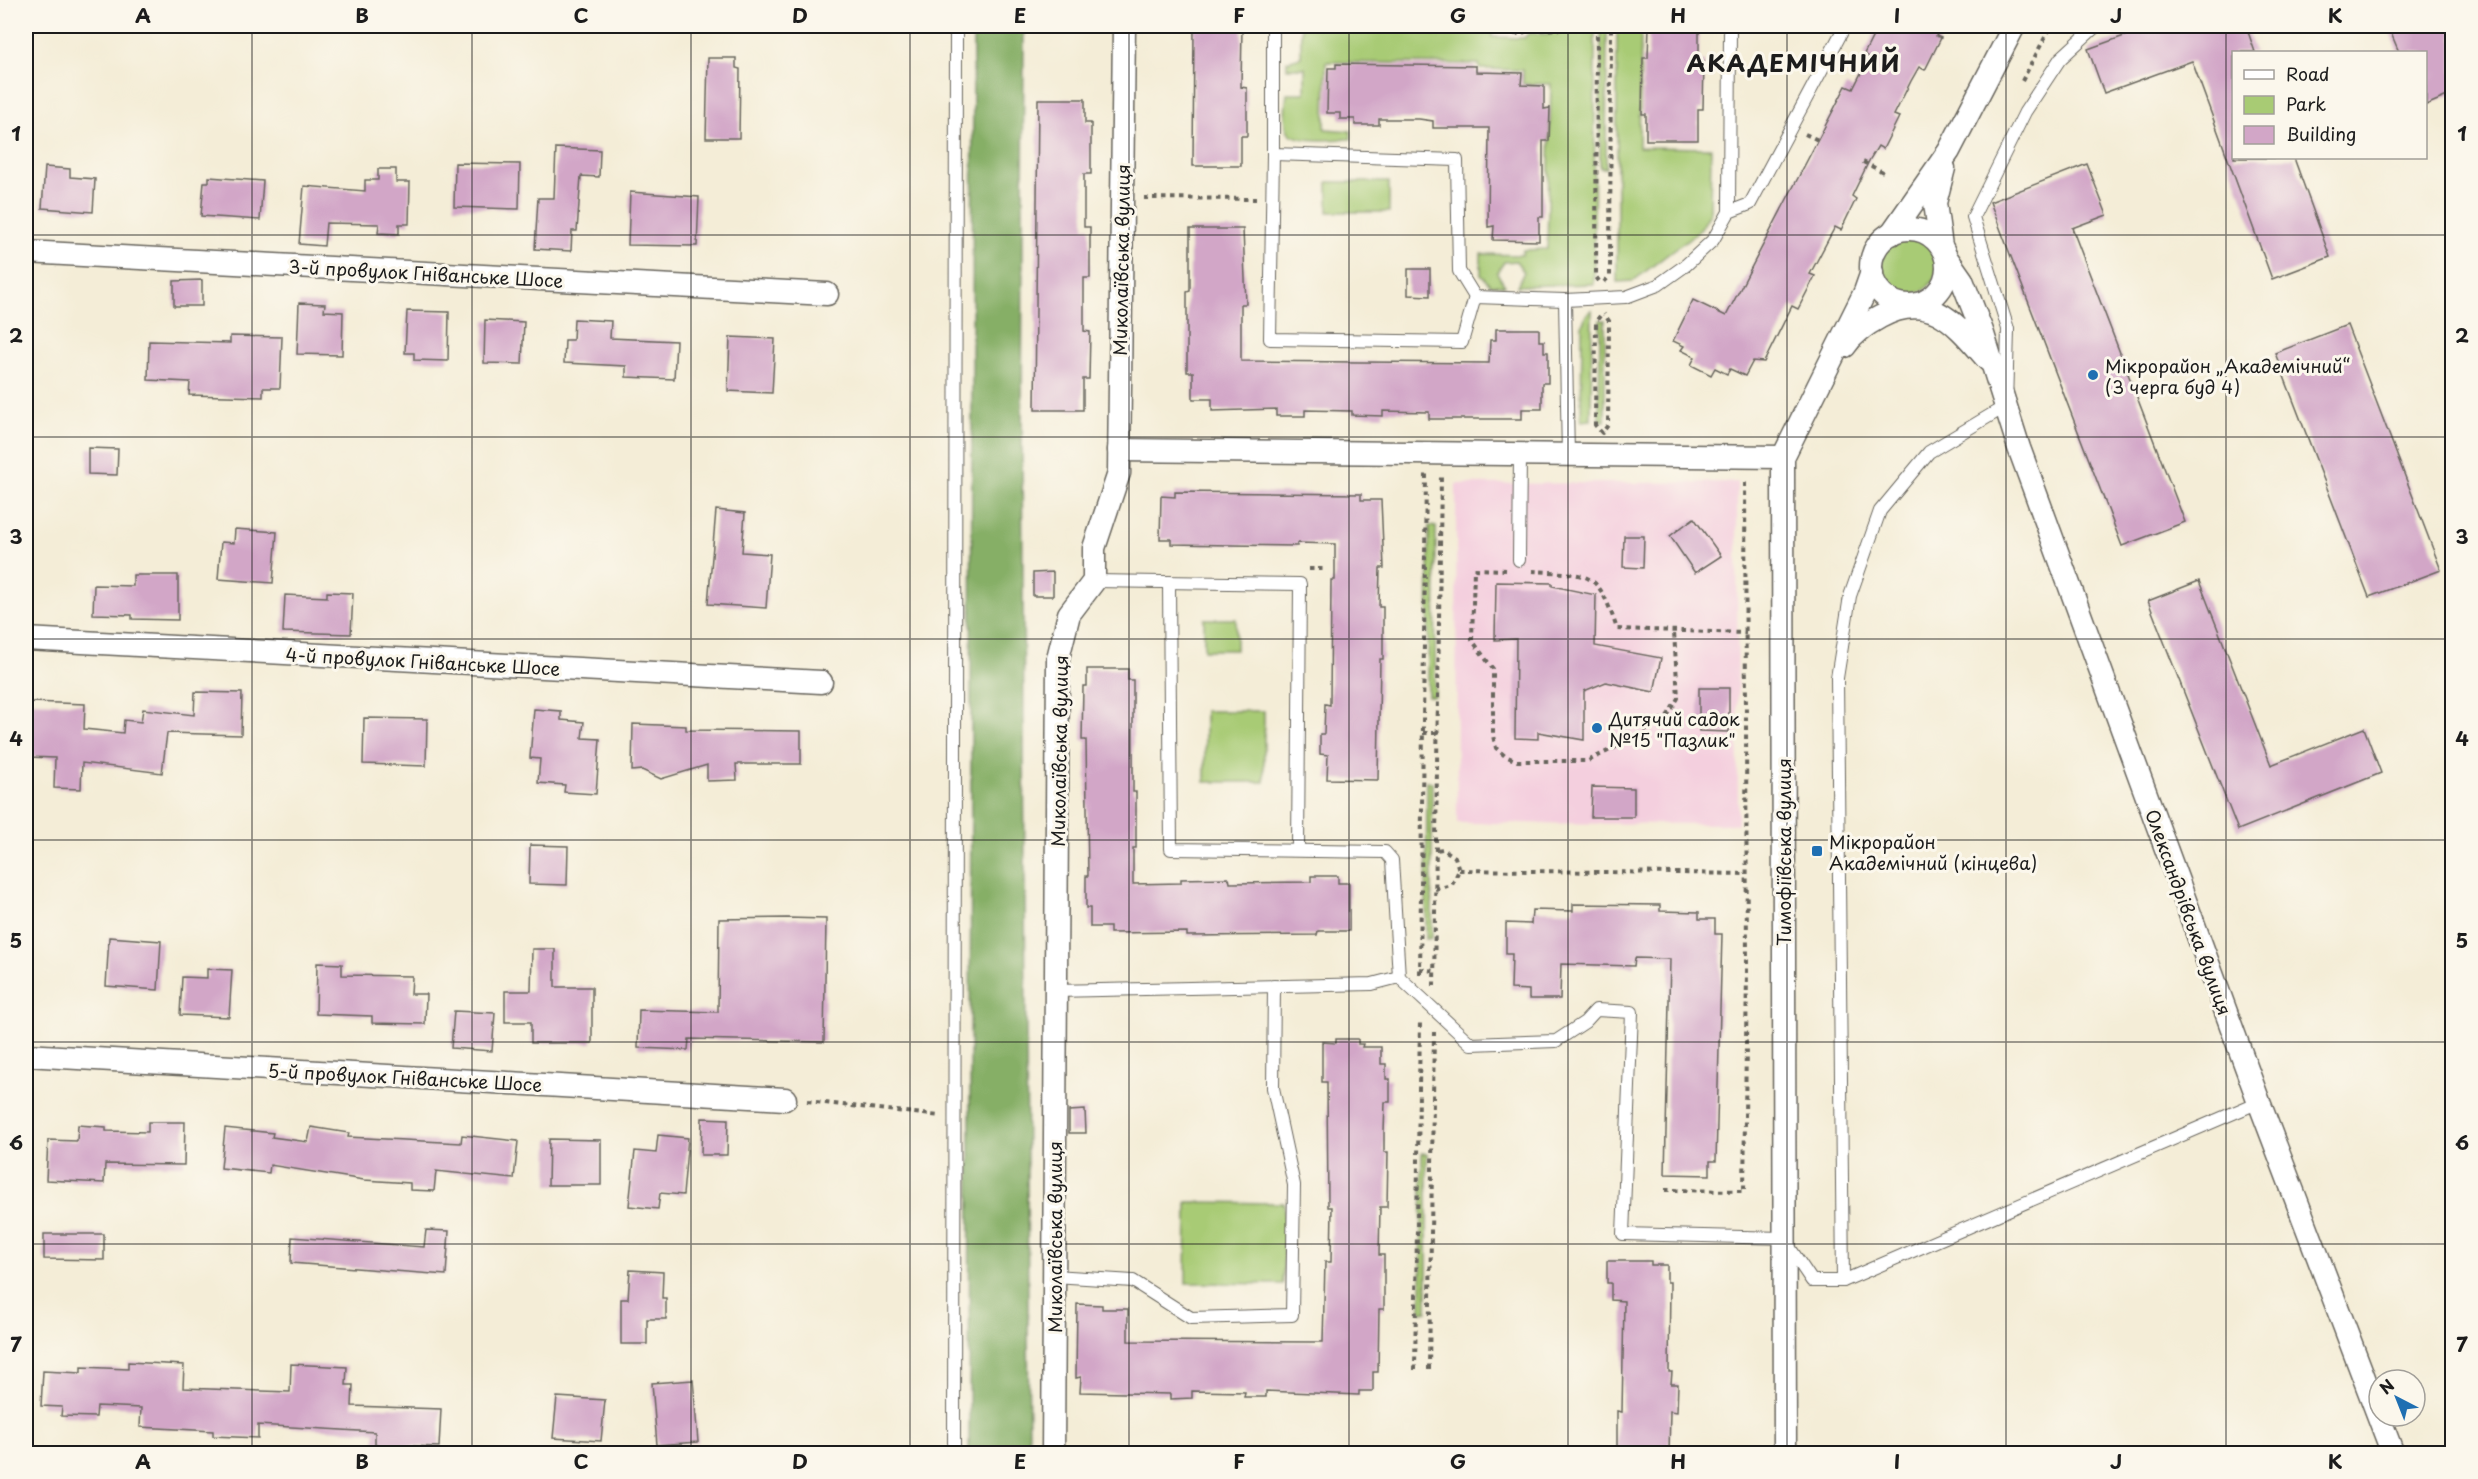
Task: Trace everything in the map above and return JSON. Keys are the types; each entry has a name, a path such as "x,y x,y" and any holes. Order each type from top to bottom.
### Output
{"street":[{"name":"Миколаївська вулиця","path":"1053,1454 1058,658 1069,614 1094,581 1094,549 1119,473 1124,26"},
{"path":"1995,368 1953,322 1934,310 1890,300 1875,283 1872,272 1876,250 1891,234 1949,151 2014,26"},
{"path":"1825,374 1851,336 1886,314 1923,303 1940,289 1946,279 1944,251 1935,203 1949,151"},
{"path":"1891,234 1913,229 1924,232 1944,251"},
{"name":"Олександрівська вулиця","path":"1944,251 1962,280 1995,368 2006,406 2259,1102 2392,1454"},
{"name":"3-й провулок Гніванське Шосе","path":"26,252 827,294"},
{"name":"Тимофіївська вулиця","path":"1785,1454 1783,457 1865,292 1872,272"},
{"path":"1119,450 1783,457"},
{"name":"4-й провулок Гніванське Шосе","path":"26,639 821,682"},
{"name":"5-й провулок Гніванське Шосе","path":"26,1055 785,1099"}],"lane":[{"path":"954,1454 956,26"},
{"path":"1273,154 1457,160 1459,272 1475,297 1462,342 1270,339 1274,26"},
{"path":"1475,297 1565,300 1626,297 1658,285 1713,240 1729,212 1730,26"},
{"path":"1729,212 1750,204 1845,26"},
{"path":"1843,1281 1837,678 1850,596 1880,511 1929,452 2006,406 2008,329 1973,218 2025,112 2060,59 2096,26"},
{"path":"1565,300 1568,456"},
{"path":"1519,560 1520,455"},
{"path":"1094,581 1300,584 1298,850"},
{"path":"1169,582 1171,849 1385,852 1392,860 1399,977 1471,1044 1556,1041 1585,1022 1596,1010 1632,1012 1623,1234 1783,1238 1812,1281 1843,1281 2259,1102"},
{"path":"1056,991 1372,984 1399,977"},
{"path":"1054,1276 1132,1281 1191,1318 1292,1315 1294,1185 1273,1088 1274,986"}],"path":[{"path":"1494,26 1494,33 1521,34 1528,30 1597,27 1596,277 1602,284 1610,276 1611,26"},
{"path":"1863,162 1887,174"},
{"path":"1122,198 1272,199"},
{"path":"1603,313 1609,321 1608,425 1602,433 1595,425 1595,391 1596,321 1603,313"},
{"path":"1414,473 1452,474"},
{"path":"1415,1370 1426,473"},
{"path":"1429,1369 1441,473"},
{"path":"1665,1190 1744,1191 1747,874 1746,633 1745,476 1740,475"},
{"path":"1302,569 1326,569"},
{"path":"1507,570 1474,569 1472,640 1493,669 1493,736 1496,748 1505,756 1517,761 1588,761 1628,741 1668,715 1678,698 1674,632"},
{"path":"1529,571 1584,575 1597,584 1605,595 1617,629 1746,633"},
{"path":"1423,733 1437,733"},
{"path":"1435,889 1452,885 1459,870 1455,857 1443,849 1436,849"},
{"path":"1459,870 1747,874"},
{"path":"1420,969 1434,970"},
{"path":"785,1099 954,1117"}],"shaded area":[{"name":"Дитячий садок №15 \"Пазлик\"","path":"1737,482 1738,824 1457,823 1456,484"}],"green space":[{"path":"973,26 1024,26 1022,438 1029,1454 969,1453"},
{"path":"1301,26 1492,26 1492,37 1524,38 1529,33 1548,34 1549,26 1595,26 1594,284 1517,286 1524,272 1516,261 1504,262 1497,273 1505,286 1491,285 1481,275 1481,254 1522,255 1523,250 1547,249 1551,84 1523,84 1523,70 1480,69 1479,64 1326,62 1325,129 1351,131 1351,139 1299,138 1288,131 1285,112 1287,93 1305,93 1305,68 1287,68 1287,61 1301,57"},
{"path":"1601,26 1607,26 1606,168 1600,168"},
{"path":"1617,26 1641,26 1639,147 1711,148 1710,213 1701,229 1633,281 1617,282"},
{"path":"1328,182 1389,182 1389,212 1328,212"},
{"path":"1903,238 1915,238 1925,242 1933,250 1937,266 1933,282 1925,290 1915,294 1903,294 1893,290 1885,282 1881,272 1881,260 1885,250 1893,242"},
{"path":"1592,310 1591,420 1581,421 1582,326 1586,315"},
{"path":"1600,320 1605,320 1605,421 1599,421"},
{"path":"1429,526 1436,527 1435,696 1428,696"},
{"path":"1204,619 1236,619 1236,650 1204,650"},
{"path":"1205,711 1264,711 1264,782 1205,782"},
{"path":"1427,781 1432,782 1432,938 1426,939"},
{"path":"1422,1153 1427,1154 1427,1311 1421,1312"},
{"path":"1187,1202 1284,1203 1283,1284 1186,1283"}],"building":[{"path":"1194,26 1242,26 1241,87 1247,88 1247,136 1241,136 1241,166 1193,166"},
{"path":"1649,26 1699,26 1699,62 1704,62 1703,109 1698,109 1698,140 1646,140 1646,114 1642,114 1643,58 1648,58"},
{"path":"1878,26 1942,26 1936,36 1941,38 1925,70 1919,67 1911,81 1894,115 1899,117 1883,149 1878,146 1870,159 1852,196 1856,199 1841,230 1835,227 1810,274 1815,276 1798,309 1792,306 1764,362 1753,361 1745,376 1730,369 1727,374 1715,368 1711,375 1691,365 1695,357 1681,350 1684,346 1673,341 1693,300 1726,316 1846,86 1853,89 1869,57 1864,54"},
{"path":"2152,26 2246,26 2255,51 2232,51 2232,159 2294,159 2330,257 2272,279 2192,61 2104,93 2088,49"},
{"path":"2388,26 2452,26 2452,94 2427,105 2427,51 2399,51"},
{"path":"708,58 736,58 736,68 740,69 739,138 706,138"},
{"path":"1336,64 1476,66 1476,72 1522,73 1521,85 1544,86 1544,109 1550,108 1549,141 1543,141 1543,217 1539,217 1539,241 1493,240 1494,226 1488,227 1489,128 1433,128 1433,121 1419,119 1379,119 1379,125 1355,125 1355,119 1340,119 1340,113 1327,113 1328,68 1336,68"},
{"path":"1038,99 1085,99 1085,123 1091,123 1091,174 1084,174 1084,227 1090,227 1090,278 1084,278 1084,331 1090,332 1089,379 1083,379 1083,410 1035,410"},
{"path":"556,148 600,150 599,177 581,176 577,231 572,231 571,251 535,249 538,198 554,198"},
{"path":"455,163 520,164 519,209 454,207"},
{"name":"Мікрорайон „Академічний“ (3 черга буд 4)","path":"2087,164 2107,215 2072,228 2185,522 2122,546 1990,202"},
{"path":"45,167 70,169 70,177 95,179 93,212 42,208"},
{"path":"378,169 396,169 396,182 410,182 409,224 399,224 399,234 378,233 379,224 326,223 324,246 299,244 304,186 365,191 365,180 378,180"},
{"path":"209,177 263,181 260,220 201,216 204,182 209,182"},
{"path":"630,192 699,197 697,246 628,245"},
{"path":"1190,229 1243,229 1246,304 1241,304 1241,361 1489,363 1490,340 1496,340 1496,329 1539,329 1539,341 1544,341 1544,352 1548,352 1548,383 1542,383 1542,409 1522,409 1522,419 1429,419 1429,412 1383,411 1383,416 1352,415 1352,411 1305,410 1305,416 1276,416 1276,409 1212,411 1212,399 1193,399 1193,372 1187,372"},
{"path":"1408,269 1430,269 1430,296 1408,295"},
{"path":"202,280 202,306 174,306 174,281"},
{"path":"299,303 325,304 324,311 343,312 342,355 297,354"},
{"path":"407,311 449,312 448,361 414,360 414,353 405,353"},
{"path":"574,319 611,321 610,338 676,341 674,379 626,377 626,366 564,363 565,340 573,340"},
{"path":"485,320 524,322 522,364 484,363"},
{"path":"2347,325 2441,570 2369,597 2275,353"},
{"path":"230,336 282,337 280,388 263,388 263,397 189,395 190,382 148,380 149,341 230,343"},
{"path":"730,337 775,339 772,393 728,391"},
{"path":"88,448 118,449 117,475 88,474"},
{"path":"1175,492 1361,494 1361,500 1381,500 1384,568 1380,568 1379,607 1383,607 1383,659 1380,659 1378,780 1327,779 1328,755 1320,754 1320,734 1324,734 1325,704 1330,705 1331,580 1335,580 1335,544 1297,543 1297,546 1171,544 1171,539 1160,539 1161,496 1175,497"},
{"path":"716,510 745,513 742,552 770,554 766,608 708,604"},
{"path":"1694,518 1721,556 1695,573 1670,536"},
{"path":"235,529 277,532 273,583 218,579 221,542 234,543"},
{"path":"1624,536 1644,536 1643,568 1623,567"},
{"path":"1053,572 1053,596 1033,596 1033,573"},
{"path":"133,575 178,575 178,620 132,619 132,615 93,614 94,585 133,586"},
{"path":"2199,581 2271,765 2364,728 2381,773 2238,830 2148,601"},
{"path":"1496,582 1552,583 1552,586 1596,595 1595,646 1661,658 1654,692 1606,682 1584,691 1584,740 1538,732 1538,739 1515,738 1516,639 1495,640"},
{"path":"327,592 353,593 351,634 283,632 285,595 327,597"},
{"path":"1087,669 1128,669 1128,680 1133,680 1133,792 1136,792 1136,848 1133,848 1133,884 1181,883 1181,879 1229,878 1230,883 1311,882 1311,876 1338,876 1338,883 1349,883 1349,931 1318,931 1317,935 1187,936 1187,932 1110,933 1110,927 1090,927 1090,908 1086,908 1086,876 1088,876 1086,740 1082,740 1083,686 1087,686"},
{"path":"1699,688 1729,688 1729,732 1699,731"},
{"path":"195,692 242,693 241,735 167,733 162,773 82,763 81,789 54,788 55,758 29,757 31,702 85,704 84,729 123,733 124,720 141,722 143,709 194,715"},
{"path":"534,709 561,711 561,720 584,722 582,738 600,739 596,794 564,792 565,785 538,783 540,759 530,758"},
{"path":"364,718 427,719 426,766 363,764"},
{"path":"633,724 686,726 686,730 801,731 801,764 736,764 737,780 707,781 707,765 661,779 642,770 632,771"},
{"path":"1592,787 1634,788 1634,817 1591,817"},
{"path":"530,845 568,846 567,885 529,884"},
{"path":"1573,904 1660,905 1660,911 1699,912 1699,919 1715,919 1715,934 1722,934 1716,1161 1710,1161 1710,1175 1665,1174 1670,959 1635,958 1634,966 1561,964 1560,999 1529,999 1529,990 1511,989 1512,954 1506,954 1506,923 1531,924 1532,910 1573,911"},
{"path":"719,919 826,919 824,1042 689,1039 688,1050 638,1048 639,1010 718,1012"},
{"path":"109,937 161,941 158,990 106,986"},
{"path":"532,949 555,949 555,987 592,987 592,1043 531,1043 531,1022 505,1022 505,991 531,991"},
{"path":"317,963 342,964 342,975 412,976 411,994 426,994 425,1024 372,1023 372,1016 316,1014"},
{"path":"207,969 232,970 229,1017 180,1015 182,977 207,978"},
{"path":"454,1011 495,1013 492,1051 451,1048"},
{"path":"1336,1039 1358,1039 1358,1044 1363,1044 1362,1047 1381,1047 1381,1064 1386,1064 1386,1079 1390,1079 1390,1102 1385,1102 1384,1132 1384,1152 1388,1152 1387,1207 1380,1207 1379,1255 1384,1255 1384,1309 1379,1309 1378,1372 1373,1372 1373,1391 1359,1391 1359,1395 1266,1391 1266,1397 1244,1397 1245,1392 1192,1391 1192,1398 1170,1399 1170,1394 1080,1392 1081,1377 1076,1378 1077,1304 1102,1305 1102,1309 1128,1309 1128,1341 1323,1342 1325,1262 1331,1262 1332,1207 1328,1207 1327,1082 1322,1082 1322,1042 1336,1043"},
{"path":"1085,1110 1086,1133 1069,1133 1069,1111"},
{"path":"702,1118 728,1119 727,1155 701,1155"},
{"path":"148,1122 185,1122 184,1165 105,1164 104,1183 46,1180 48,1140 77,1141 78,1125 106,1127 106,1131 148,1132"},
{"path":"311,1127 349,1133 348,1137 461,1143 462,1135 518,1141 514,1179 436,1171 434,1191 410,1190 410,1183 364,1180 270,1165 269,1173 221,1168 225,1128 273,1133 272,1137 308,1142"},
{"path":"658,1135 688,1138 683,1195 660,1193 658,1209 629,1206 635,1151 656,1153"},
{"path":"549,1139 601,1140 601,1185 548,1185"},
{"path":"426,1230 449,1231 446,1275 291,1263 292,1237 424,1247"},
{"path":"44,1234 104,1234 104,1260 44,1259"},
{"path":"1607,1261 1651,1261 1651,1265 1667,1265 1667,1282 1670,1282 1669,1372 1672,1372 1671,1384 1678,1384 1677,1412 1670,1411 1669,1454 1617,1454 1617,1411 1622,1412 1624,1301 1611,1300 1611,1283 1607,1283"},
{"path":"630,1270 663,1272 662,1298 666,1298 666,1319 647,1319 647,1344 621,1344 621,1299 628,1299"},
{"path":"128,1362 184,1365 183,1388 290,1392 291,1364 347,1367 346,1385 353,1385 352,1406 441,1409 439,1447 375,1445 375,1432 258,1425 258,1438 213,1436 213,1431 140,1427 141,1408 97,1406 96,1417 61,1416 62,1407 41,1406 43,1371 81,1373 81,1367 128,1369"},
{"path":"693,1380 698,1442 657,1445 652,1383"},
{"path":"557,1397 605,1400 601,1441 553,1438"}],"place":[{"name":"Мікрорайон „Академічний“ (3 черга буд 4)","path":"2093,375"},
{"name":"Дитячий садок №15 \"Пазлик\"","path":"1597,728"},
{"name":"Мікрорайон Академічний (кінцева)","path":"1817,851"}],"district":[{"name":"АКАДЕМІЧНИЙ","path":"1794,62"}]}
